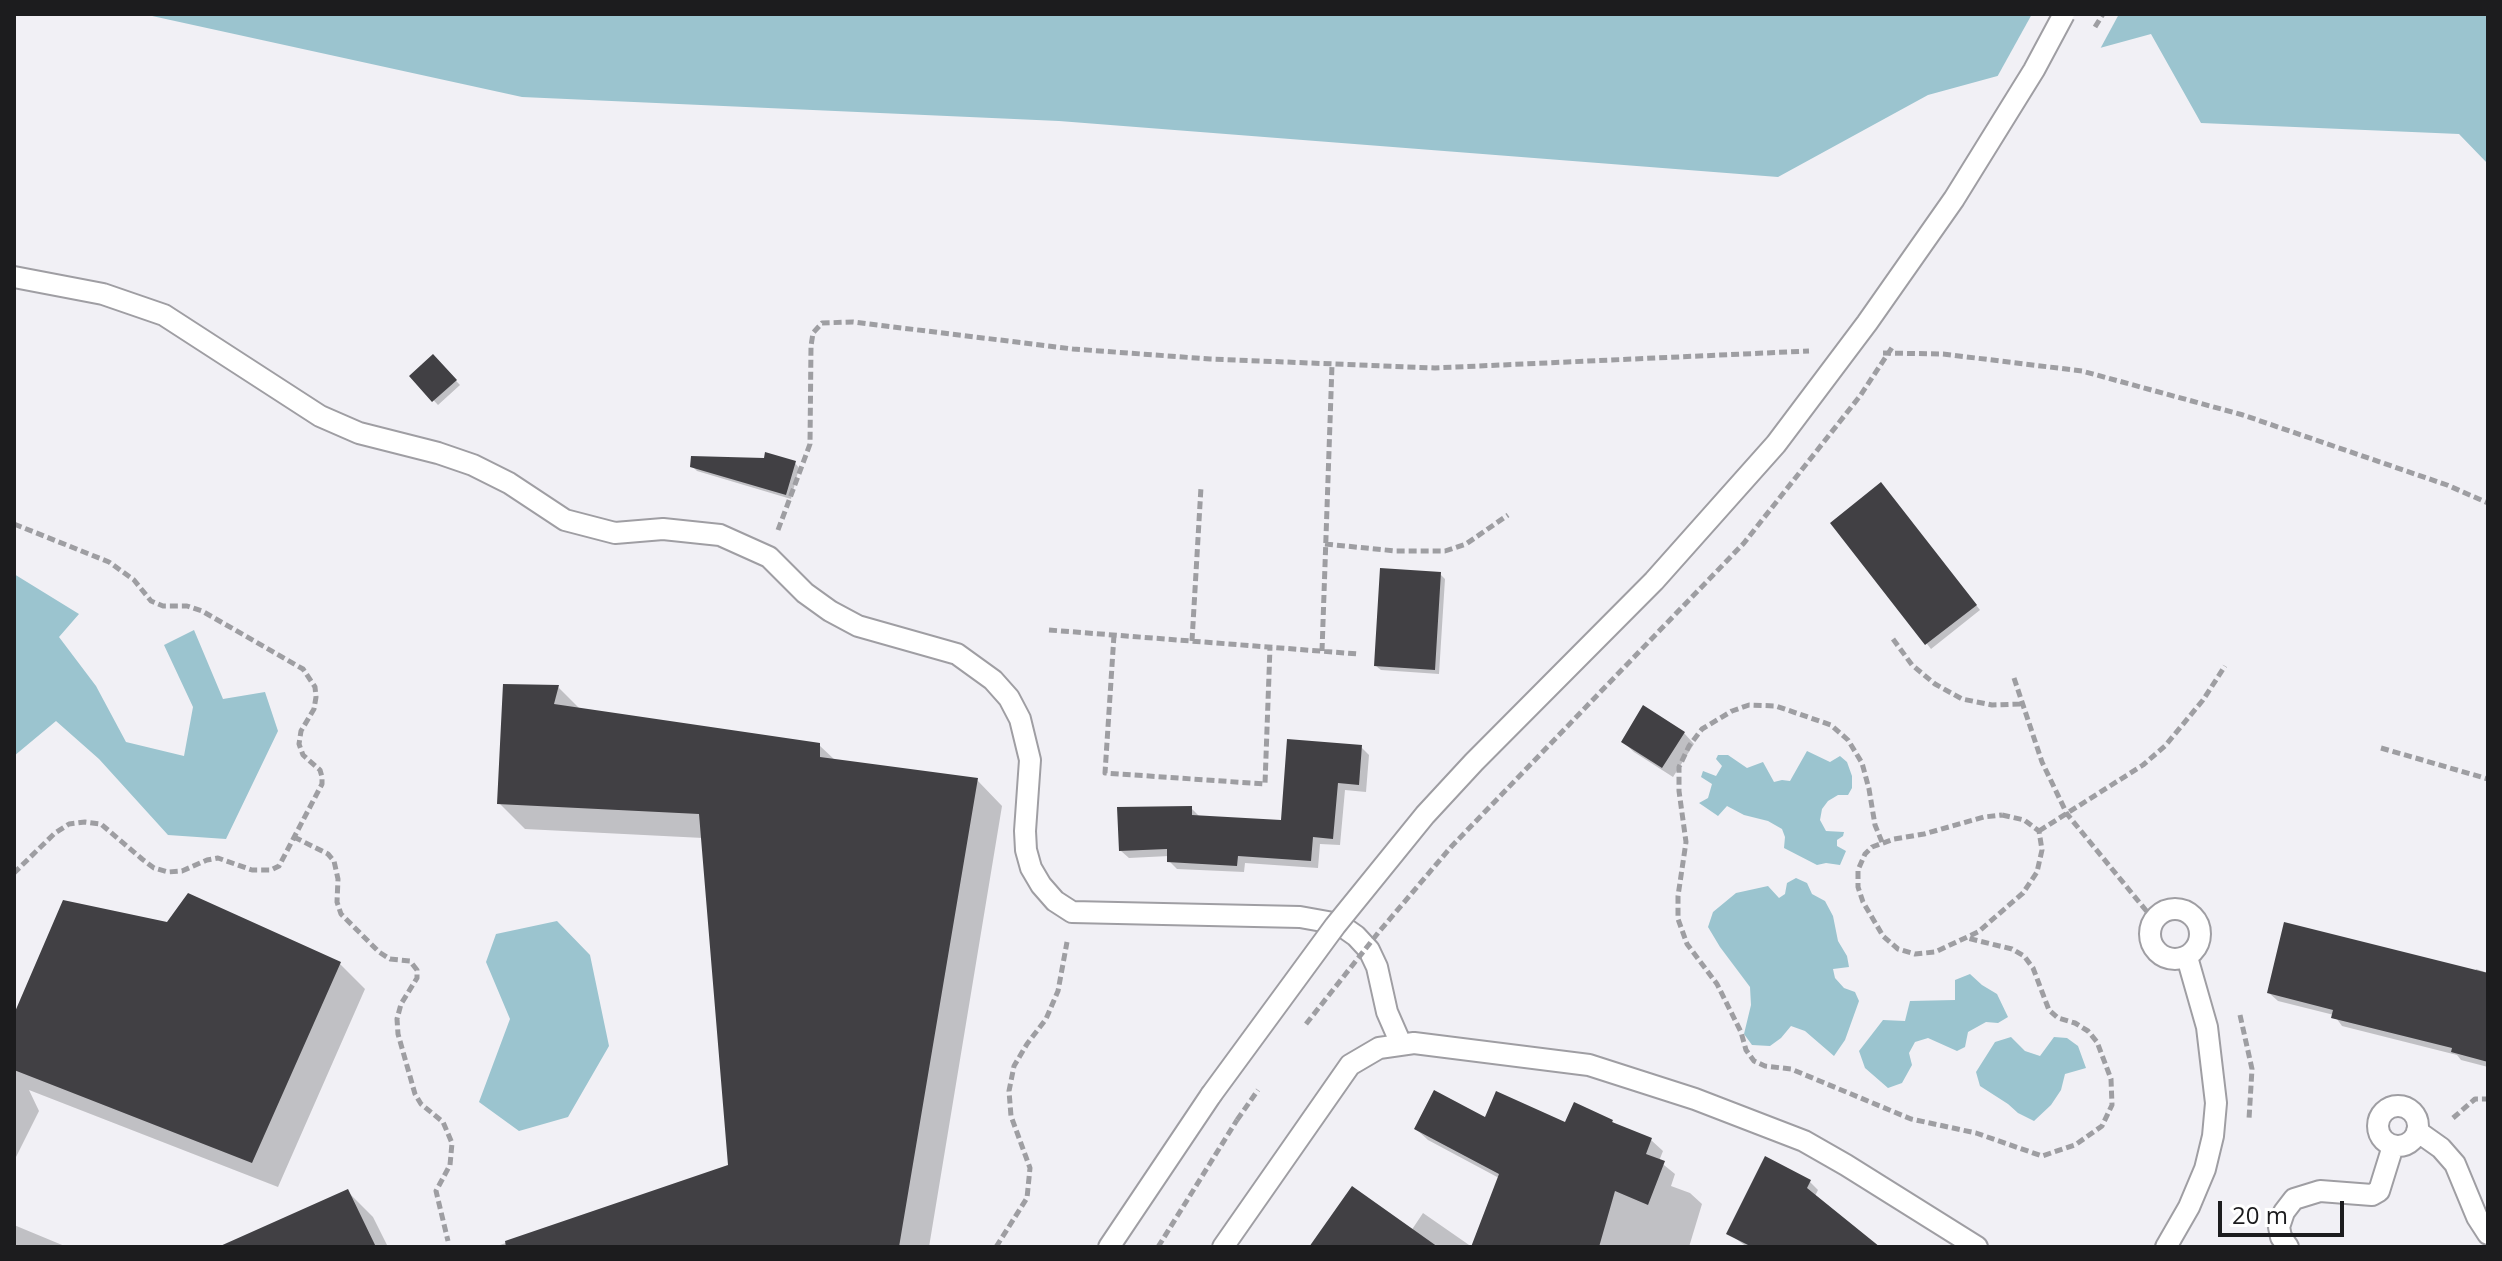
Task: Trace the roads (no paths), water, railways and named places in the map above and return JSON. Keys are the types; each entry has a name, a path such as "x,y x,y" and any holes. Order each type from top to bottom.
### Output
{"lane":[{"path":"1109,1247 1211,1095 1344,915 1425,815 1654,581 1776,444 1867,323 1954,199 2034,70 2064,14"},
{"path":"14,277 103,294 164,315 320,416 359,433 473,465 509,483 565,520 615,533 663,529 720,535 769,557 805,593 830,611 873,631 957,654 993,680 1009,698 1020,719 1030,760 1025,831 1031,868 1048,893 1072,912 1300,917 1339,924 1369,950 1377,967 1387,1012 1401,1044"},
{"path":"2176,908 2189,912 2198,922 2201,935 2197,947 2187,957 2173,960 2160,955 2151,945 2149,932 2153,919 2163,910 2176,908"},
{"path":"2166,1247 2189,1207 2205,1169 2213,1136 2216,1103 2207,1027 2187,957"},
{"path":"1223,1247 1350,1065 1379,1048 1414,1043 1589,1065 1695,1099 1804,1141 1977,1247"},
{"path":"2417,1126 2412,1140 2403,1145 2393,1146 2378,1131 2378,1121 2392,1107 2411,1111 2417,1126 2455,1164 2477,1217 2488,1234"},
{"path":"2288,1247 2279,1227 2284,1212 2294,1199 2320,1191 2372,1195 2379,1191 2393,1146"}],"water":[{"path":"143,14 2488,14 2488,164 2459,134 2201,123 2151,34 1928,95 1778,177 1059,121 522,97"},
{"path":"14,574 79,614 59,637 96,686 126,742 184,756 193,707 164,645 194,630 223,699 265,692 278,731 226,839 168,835 99,759 56,721 14,756"},
{"path":"1807,751 1830,762 1840,756 1847,762 1852,776 1852,788 1848,795 1838,795 1828,801 1822,809 1820,820 1826,831 1844,832 1837,840 1837,846 1846,851 1840,865 1817,865 1784,848 1782,829 1768,821 1744,815 1727,806 1718,816 1699,803 1708,798 1712,784 1701,777 1703,771 1716,776 1722,766 1716,759 1718,755 1728,755 1747,768 1763,762 1774,782 1790,781"},
{"path":"1796,878 1807,883 1812,894 1825,901 1833,916 1838,941 1847,956 1849,967 1833,969 1835,978 1844,988 1855,992 1859,1001 1845,1040 1834,1056 1805,1031 1791,1026 1770,1046 1752,1045 1744,1034 1751,1005 1750,987 1708,927 1713,912 1736,893 1768,886 1779,898 1785,894 1787,883"},
{"path":"557,921 590,955 609,1046 568,1117 519,1131 479,1102 510,1019 486,962 496,934"},
{"path":"1970,974 1997,994 2008,1017 1998,1023 1986,1022 1968,1032 1965,1047 1957,1051 1928,1038 1915,1042 1909,1053 1912,1065 1902,1083 1888,1088 1865,1068 1859,1051 1883,1020 1905,1021 1910,1001 1955,1000 1955,980"},
{"path":"2011,1037 2025,1051 2040,1056 2054,1037 2067,1038 2078,1046 2086,1068 2065,1074 2061,1090 2034,1121 1980,1086 1976,1072 1995,1042"}]}
